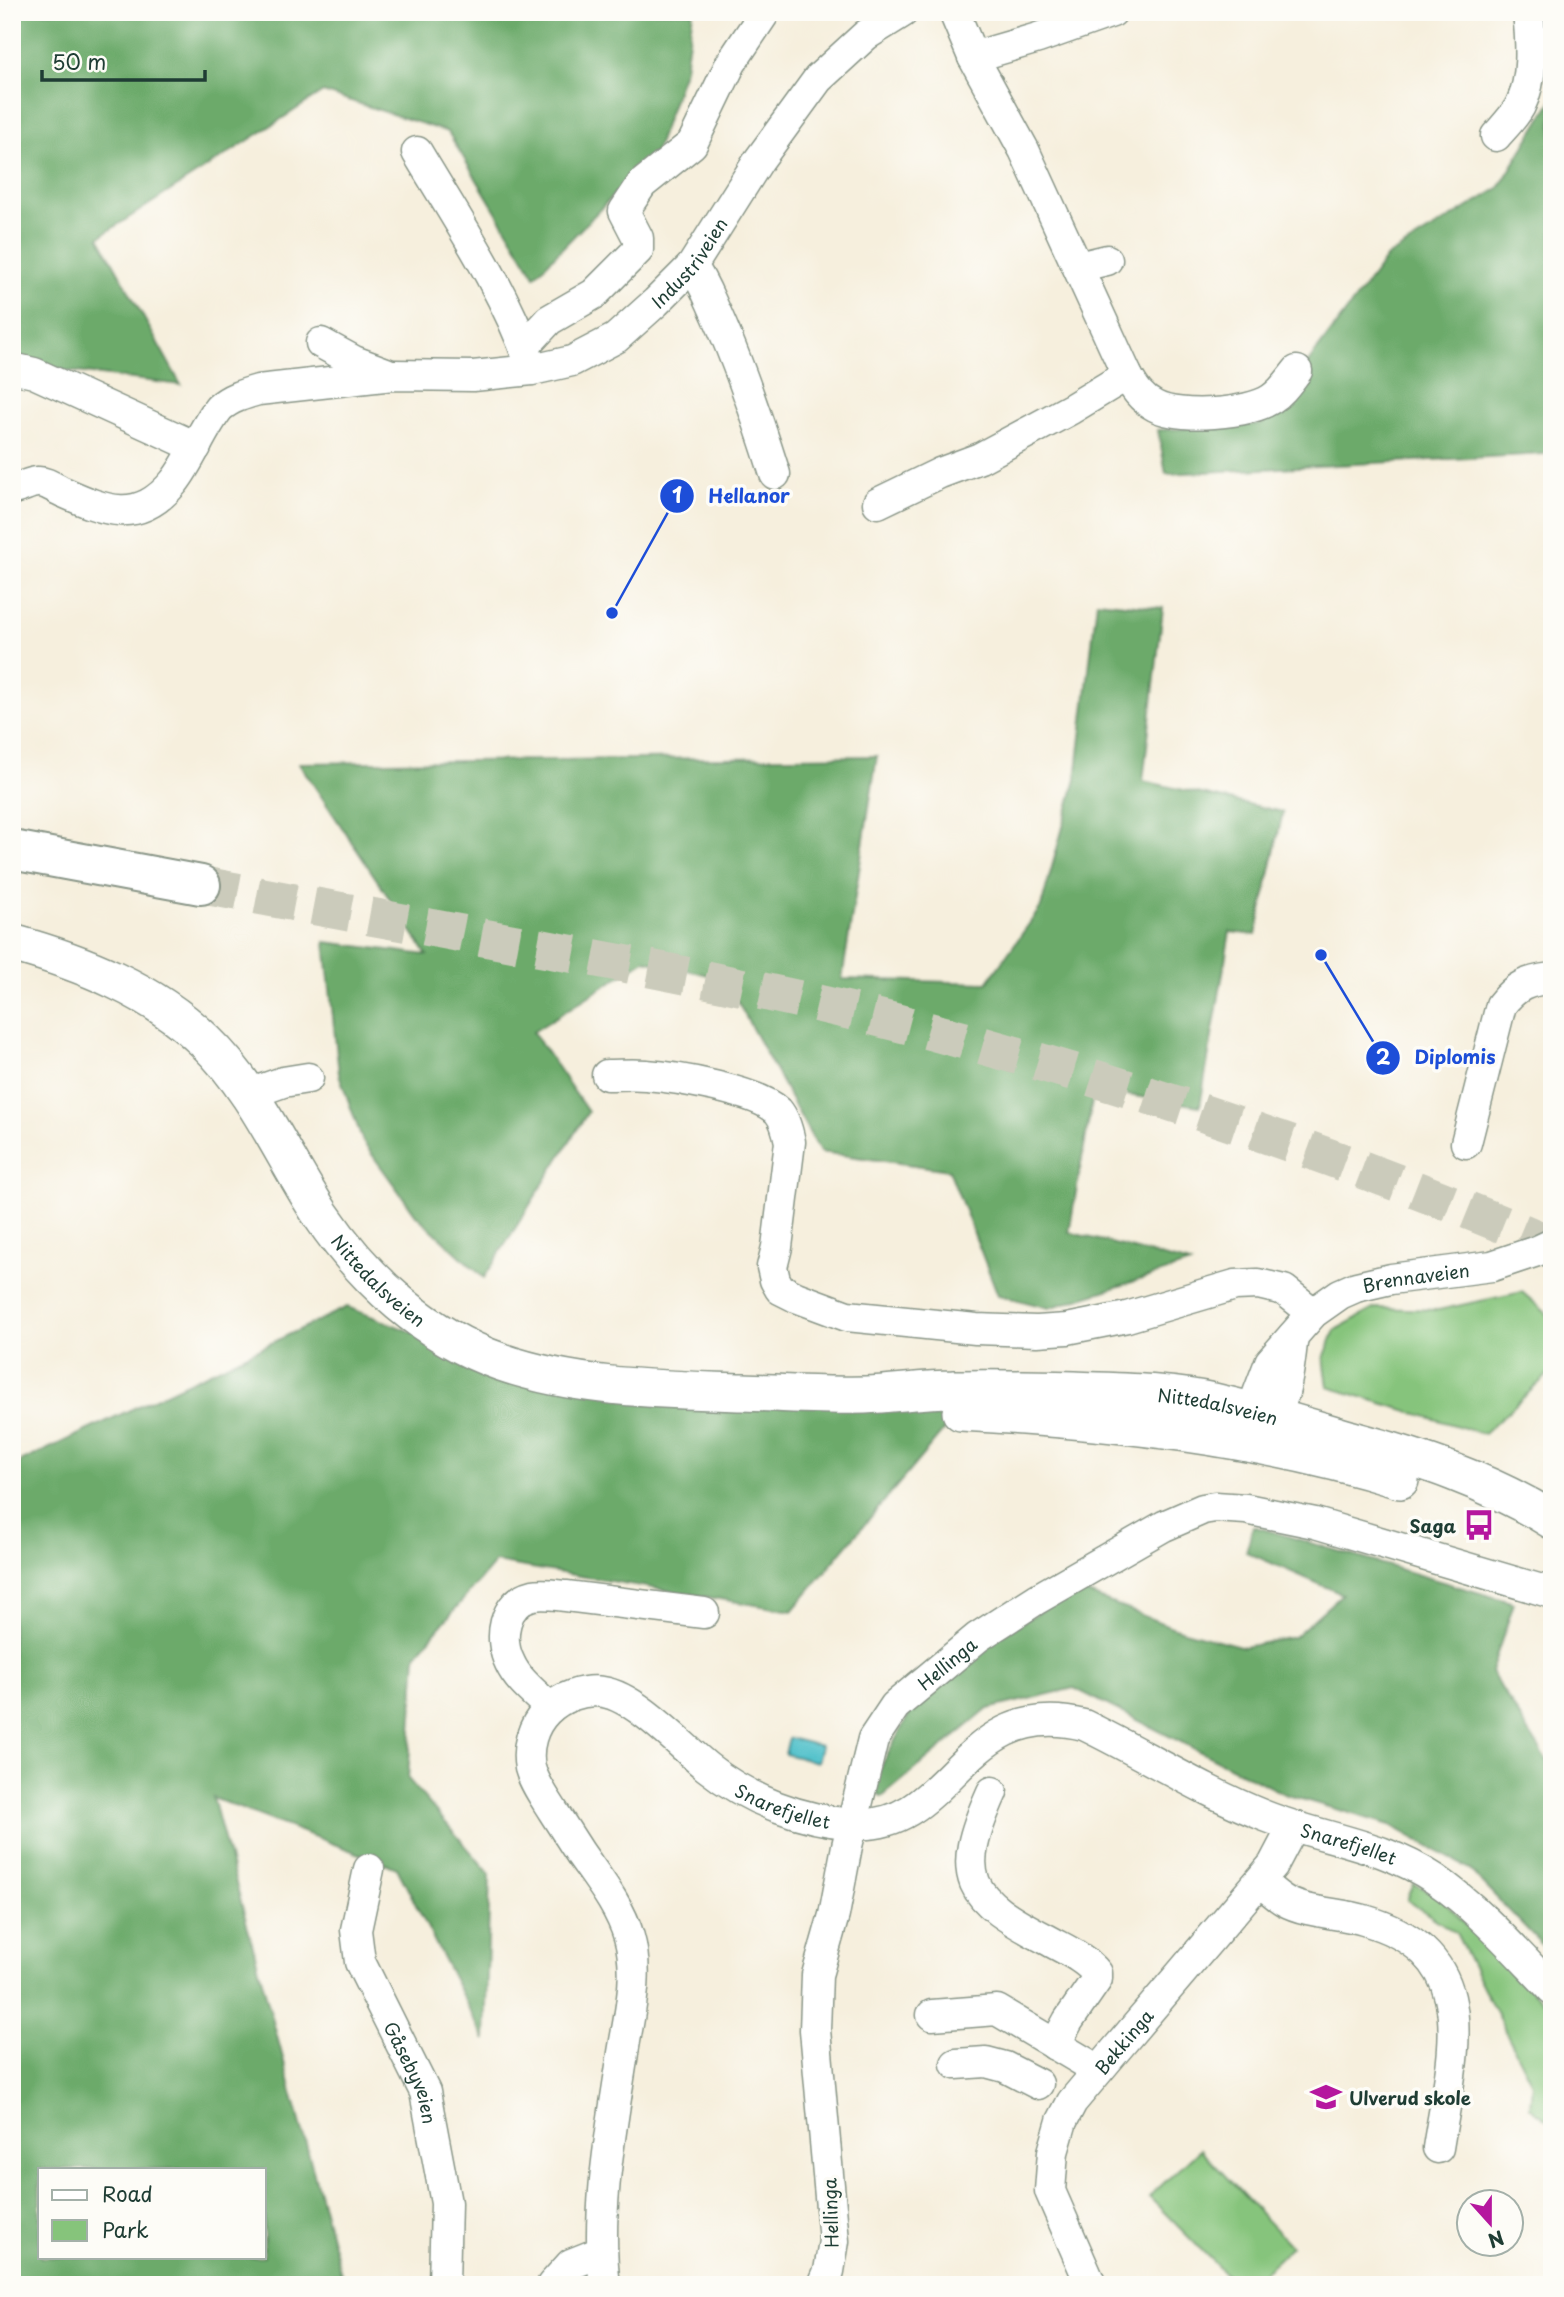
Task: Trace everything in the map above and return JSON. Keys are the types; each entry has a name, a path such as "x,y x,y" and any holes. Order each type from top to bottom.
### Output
{"highway":[{"path":"12,850 201,885"}],"main road":[{"name":"Nittedalsveien","path":"12,943 84,967 149,999 187,1025 206,1042 249,1094 321,1214 355,1261 409,1311 472,1351 533,1372 606,1385 864,1395 945,1411 1111,1423 1260,1424 1378,1447 1449,1471 1521,1501 1552,1520"},
{"name":"Nittedalsveien","path":"1260,1424 1370,1471 1552,1528"}],"street":[{"path":"528,358 549,320 594,295 638,250 638,238 624,211 642,184 692,144 731,63 765,12"},
{"name":"Industriveien","path":"393,375 472,376 528,358 572,361 616,338 692,266 759,160 818,79 866,35 903,12"},
{"path":"954,12 973,57 1024,150 1127,375 1143,398 1155,406 1187,414 1237,410 1270,400 1297,371"},
{"path":"973,57 1112,12"},
{"path":"1496,136 1521,104 1528,80 1531,47 1528,12"},
{"path":"417,152 489,272 528,358"},
{"path":"1078,267 1107,260"},
{"path":"692,266 699,276 738,365 775,474"},
{"path":"321,343 354,361 393,375"},
{"path":"12,368 34,373 195,447"},
{"path":"12,489 39,481 101,508 132,510 159,496 172,484 219,408 227,401 258,390 393,375"},
{"path":"878,503 940,473 980,458 1127,375"},
{"path":"1466,1143 1501,1005 1511,992 1531,981 1552,978"},
{"path":"607,1075 648,1075 721,1088 766,1104 778,1112 787,1128 790,1142 772,1267 775,1280 780,1289 796,1297 847,1316 976,1329 1067,1329 1127,1317 1235,1285 1258,1283 1283,1290 1313,1313"},
{"path":"249,1094 283,1082 308,1078"},
{"name":"Brennaveien","path":"1260,1424 1286,1388 1293,1336 1313,1313 1340,1294 1391,1279 1492,1266 1552,1244"},
{"name":"Hellinga","path":"823,2285 829,2271 834,2241 815,2030 817,1975 834,1915 867,1758 873,1739 895,1706 978,1637 1006,1619 1164,1527 1203,1509 1246,1509 1315,1523 1552,1593"},
{"path":"605,2285 601,2252 609,2146 635,1972 629,1936 608,1891 573,1842 533,1775 529,1756 532,1734 537,1723 550,1708 510,1664 503,1634 513,1606 524,1599 543,1594 704,1613"},
{"name":"Snarefjellet","path":"550,1708 582,1693 603,1692 613,1695 644,1713 709,1769 754,1796 807,1816 853,1824 898,1818 919,1804 987,1741 1012,1727 1055,1720 1084,1725 1249,1808 1293,1827 1373,1847 1434,1878 1483,1918 1552,1989"},
{"path":"992,1793 979,1822 972,1849 971,1873 977,1888 990,1904 1001,1912 1080,1957 1097,1973 1097,1979 1055,2045"},
{"name":"Bekkinga","path":"1091,2285 1050,2191 1053,2152 1062,2121 1072,2102 1098,2070 1260,1881 1281,1852 1293,1827"},
{"name":"Gåsebyveien","path":"369,1869 356,1930 360,1962 425,2092 446,2203 444,2285"},
{"path":"1260,1881 1287,1902 1362,1919 1406,1936 1424,1951 1440,1972 1450,1994 1455,2030 1438,2148"},
{"path":"932,2015 997,2010 1098,2070"},
{"path":"1005,2067 1010,2047 1023,2025"},
{"path":"956,2064 986,2062 1005,2067 1038,2084"},
{"path":"552,2285 571,2264 601,2252"}],"green space":[{"path":"12,12 693,12 685,68 655,153 535,276 448,132 323,92 99,237 181,385 12,364"},
{"path":"1552,100 1552,449 1545,454 1166,474 1158,430 1262,424 1387,257 1499,188"},
{"path":"1097,601 1163,608 1143,781 1283,812 1256,935 1230,932 1200,1106 1094,1090 1069,1232 1190,1264 1049,1308 998,1295 949,1170 820,1152 725,979 645,960 533,1032 588,1112 484,1278 416,1215 363,1142 339,1074 325,942 427,955 299,763 877,756 842,979 987,983 1041,907 1076,779"},
{"path":"1522,1292 1552,1318 1552,1371 1484,1434 1328,1387 1324,1358 1335,1330 1375,1308 1438,1310"},
{"path":"347,1307 448,1346 579,1382 979,1388 792,1611 495,1562 416,1655 408,1779 490,1874 485,2040 397,1868 213,1798 344,2285 12,2285 12,1466"},
{"path":"1253,1526 1514,1603 1491,1672 1552,1768 1552,1955 1469,1869 1390,1825 1284,1794 1074,1688 988,1709 882,1797 870,1787 914,1705 995,1639 1076,1589 1177,1629 1244,1647 1294,1637 1342,1594 1246,1552"},
{"path":"1414,1884 1437,1895 1552,2011 1552,2124 1530,2107 1532,2084 1456,1933 1407,1900"},
{"path":"1200,2149 1291,2246 1251,2285 1236,2285 1149,2197"}],"water":[{"path":"789,1738 821,1746 817,1762 785,1754"}],"tunnel":[{"path":"201,885 675,973 899,1023 1065,1070 1229,1122 1391,1180 1552,1245"}],"place":[{"name":"Hellanor","path":"612,613"},
{"name":"Diplomis","path":"1321,955"},
{"name":"Saga","path":"1479,1525"},
{"name":"Ulverud skole","path":"1326,2097"}]}
